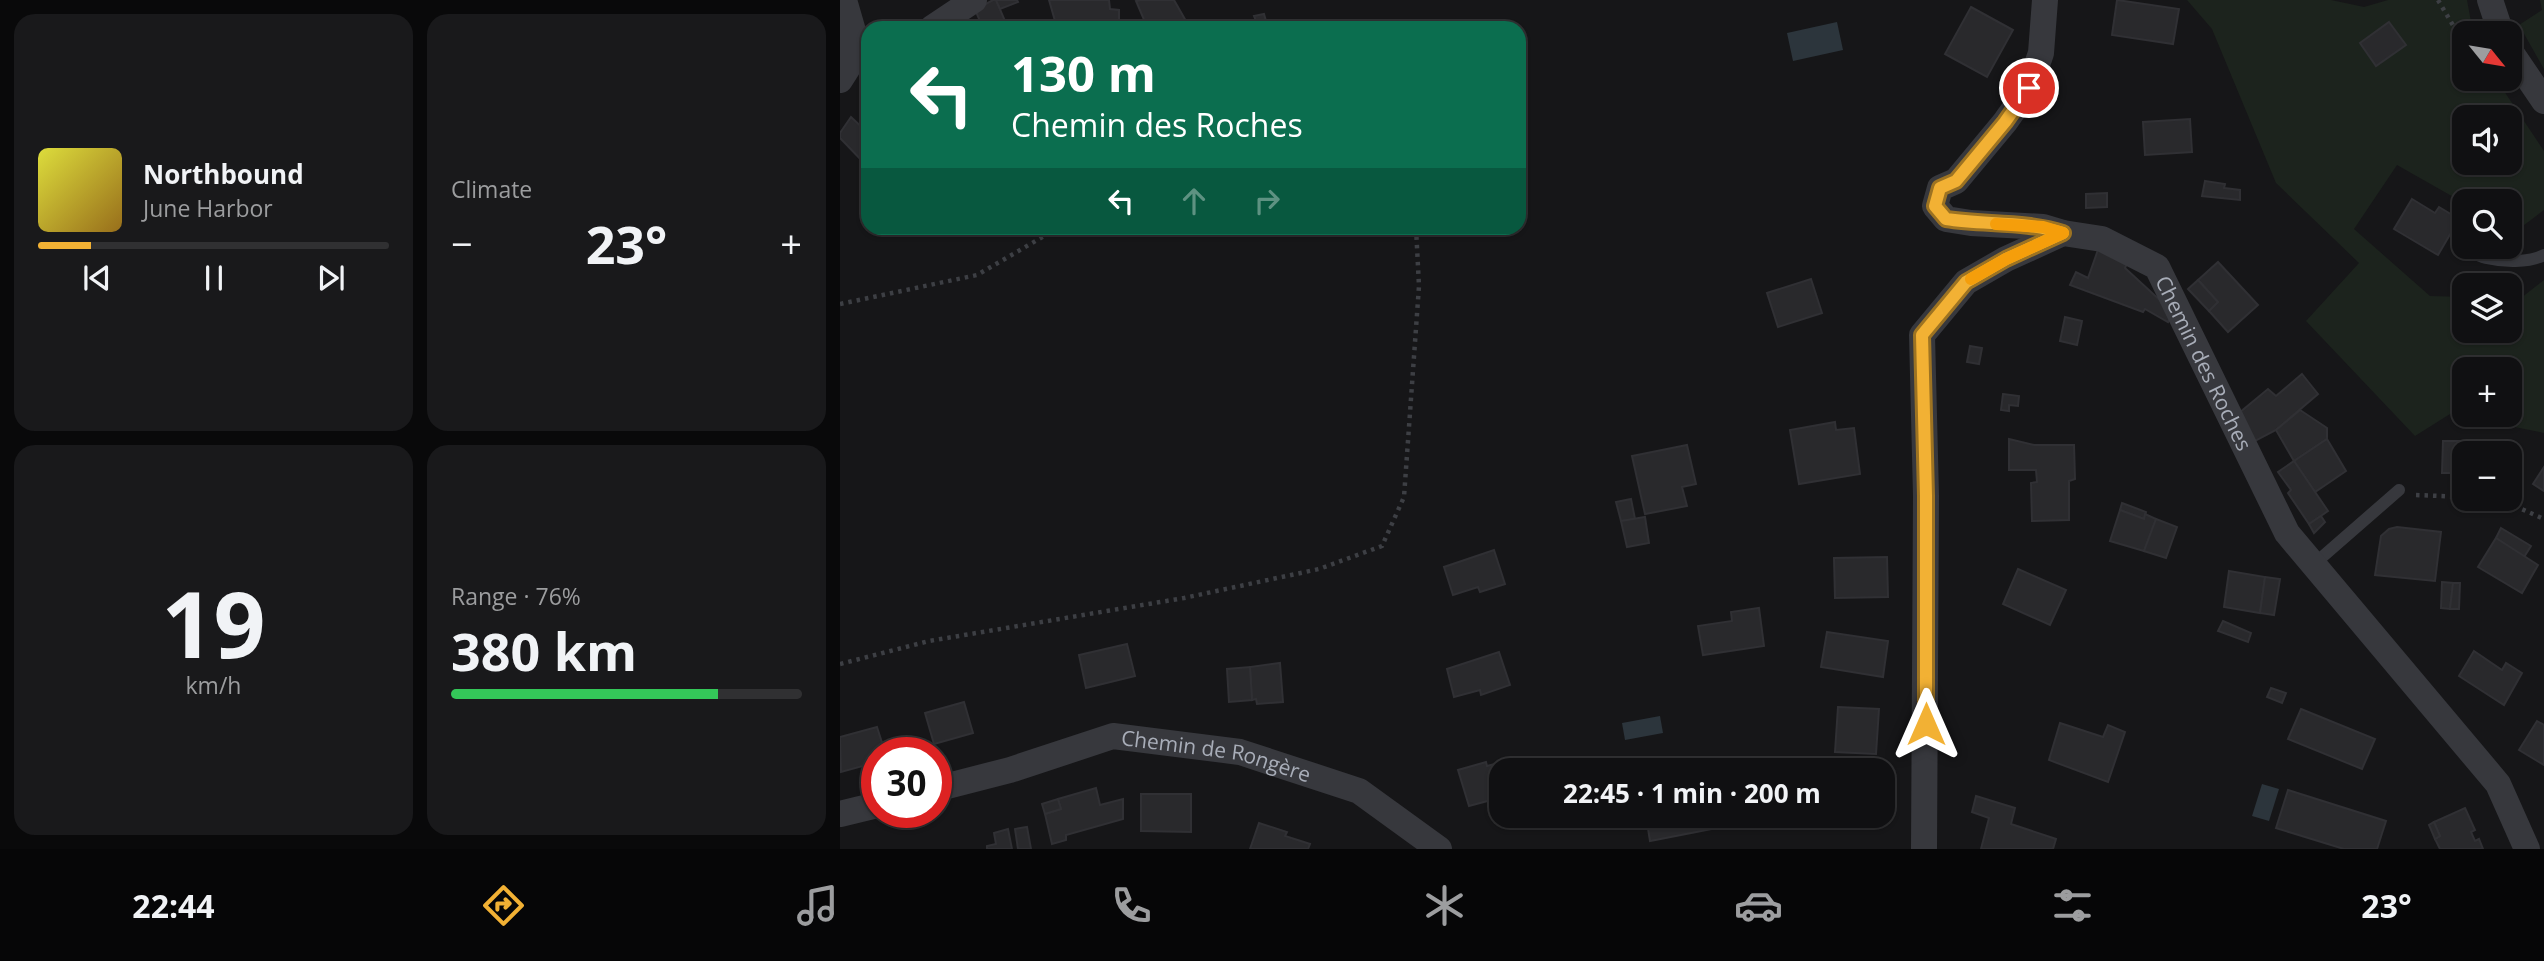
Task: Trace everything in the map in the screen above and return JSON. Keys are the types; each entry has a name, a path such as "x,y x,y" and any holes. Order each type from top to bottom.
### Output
{"street":[{"path":"844,0 853,31 853,66"},
{"path":"942,21 974,0"},
{"name":"Chemin des Roches","path":"2045,0 2041,52 2029,88 2005,122 1956,181 1940,188 1935,206 1946,219 2043,227 2102,239 2157,267 2287,533 2498,783 2527,849"},
{"path":"2490,0 2497,21"},
{"path":"2522,69 2544,101"},
{"path":"1924,849 1926,496 1922,335 1966,282 2006,259 2063,233"},
{"name":"Chemin de Rongère","path":"952,785 1010,770 1113,736 1240,752 1359,791 1439,849"},
{"path":"840,814 861,809"}],"lane":[{"path":"2498,259 2537,259 2544,255"},
{"path":"2313,565 2399,490"}],"path":[{"path":"2438,0 2452,24"},
{"path":"840,304 977,275 1046,235"},
{"path":"840,664 929,642 1184,598 1319,569 1382,546 1404,497 1419,286 1416,235"},
{"path":"2399,490 2406,494 2452,496"},
{"path":"2522,509 2544,519"}],"shaded area":[{"path":"2187,0 2331,0 2364,7 2388,0 2467,0 2471,21 2452,21 2452,91 2504,91 2513,105 2452,105 2452,175 2522,175 2522,118 2544,151 2544,210 2522,227 2522,189 2452,189 2452,196 2397,165 2354,229 2430,296 2452,297 2452,343 2522,343 2522,297 2544,280 2544,433 2514,427 2522,427 2522,357 2452,357 2452,414 2415,436 2306,321 2359,263 2276,183 2212,29"},
{"path":"2540,0 2544,0 2544,69 2522,30 2522,23 2542,10"},
{"path":"1837,22 1843,50 1793,61 1787,33"},
{"path":"1660,716 1663,733 1625,740 1622,723"},
{"path":"2262,784 2279,789 2269,821 2252,816"}],"building":[{"path":"996,0 1005,21 980,21 976,12"},
{"path":"996,0 1017,0 1018,2 1000,9"},
{"path":"1049,0 1109,0 1110,9 1119,10 1119,21 1055,21"},
{"path":"1174,0 1186,21 1145,21 1136,1"},
{"path":"2117,0 2179,9 2173,44 2112,35"},
{"path":"1971,7 2013,30 1987,77 1945,54"},
{"path":"1264,14 1266,21 1256,21 1254,16"},
{"path":"2389,22 2406,45 2376,66 2360,43"},
{"path":"851,117 861,126 861,160 840,138 840,133"},
{"path":"2190,119 2192,152 2145,155 2143,122"},
{"path":"2205,181 2240,190 2240,200 2202,196"},
{"path":"2107,193 2107,207 2086,208 2086,194"},
{"path":"2412,199 2435,213 2439,207 2452,215 2452,231 2438,255 2394,229"},
{"path":"2099,247 2128,261 2125,268 2162,302 2170,318 2168,322 2145,309 2143,312 2070,285 2076,272 2088,278"},
{"path":"2218,262 2258,305 2228,332 2209,311 2218,302 2198,280"},
{"path":"1811,279 1822,313 1778,327 1767,293"},
{"path":"2198,280 2218,302 2209,311 2188,289"},
{"path":"2065,317 2082,321 2077,345 2060,341"},
{"path":"1970,346 1982,348 1979,364 1967,362"},
{"path":"2302,374 2318,394 2276,430 2255,441 2239,413 2268,389 2276,396"},
{"path":"2003,394 2019,396 2018,406 2009,405 2009,411 2001,410"},
{"path":"2300,410 2327,428 2327,439 2294,461 2276,430"},
{"path":"1835,422 1836,430 1854,428 1860,474 1799,484 1790,430"},
{"path":"2009,439 2034,445 2074,445 2075,479 2069,481 2069,520 2032,521 2031,483 2037,482 2036,470 2009,470"},
{"path":"2327,439 2346,471 2315,492 2294,461"},
{"path":"2443,441 2452,441 2452,473 2442,473"},
{"path":"1687,445 1696,484 1682,487 1687,506 1645,514 1632,456"},
{"path":"2294,461 2328,511 2309,524 2288,493 2291,490 2278,472"},
{"path":"2544,467 2544,491 2533,484"},
{"path":"1631,499 1635,519 1621,521 1616,502"},
{"path":"2122,503 2146,512 2144,519 2120,510"},
{"path":"2120,510 2144,519 2145,514 2156,519 2144,551 2110,541"},
{"path":"2321,516 2325,522 2314,533 2309,524"},
{"path":"1645,517 1649,543 1627,547 1621,521"},
{"path":"2156,519 2177,527 2166,558 2144,551"},
{"path":"2397,527 2441,532 2435,581 2375,575 2381,536 2389,529"},
{"path":"2501,528 2531,546 2524,557 2496,538"},
{"path":"2496,538 2538,565 2522,593 2478,567"},
{"path":"1494,550 1505,584 1480,592 1478,587 1453,595 1444,567"},
{"path":"1887,557 1888,597 1835,598 1834,558"},
{"path":"2018,569 2066,590 2050,625 2003,604"},
{"path":"2229,571 2265,577 2260,613 2224,607"},
{"path":"2265,577 2280,579 2274,615 2260,613"},
{"path":"2442,582 2453,583 2450,609 2441,608"},
{"path":"2453,583 2460,583 2459,609 2450,609"},
{"path":"1759,608 1764,646 1703,655 1698,626 1732,621 1731,612"},
{"path":"2223,621 2251,633 2248,642 2218,631"},
{"path":"1827,632 1888,641 1883,677 1821,667"},
{"path":"1127,644 1135,676 1086,688 1079,655"},
{"path":"2474,651 2502,670 2506,663 2522,673 2504,705 2459,676"},
{"path":"1499,652 1510,685 1481,695 1480,690 1454,697 1447,669"},
{"path":"1280,663 1283,702 1257,704 1256,699 1252,700 1250,667"},
{"path":"1250,667 1252,700 1229,702 1227,669"},
{"path":"2271,688 2286,693 2282,703 2267,697"},
{"path":"964,702 973,733 952,739 932,737 925,713"},
{"path":"1838,707 1879,709 1876,754 1835,752"},
{"path":"2301,709 2375,739 2362,769 2288,739"},
{"path":"2537,721 2544,725 2544,765 2519,750"},
{"path":"2060,723 2103,737 2108,725 2125,732 2108,782 2049,760"},
{"path":"877,727 880,737 861,737 861,766 841,772 840,737"},
{"path":"1486,762 1489,801 1469,806 1458,770"},
{"path":"1096,788 1100,805 1123,799 1123,819 1066,835 1066,840 1052,844 1045,814 1061,809 1058,799"},
{"path":"2288,790 2386,821 2377,849 2344,849 2276,828"},
{"path":"1141,794 1191,794 1191,832 1141,831"},
{"path":"1976,796 2015,808 2011,824 2056,839 2053,849 1981,849 1989,818 1972,812"},
{"path":"1058,799 1061,809 1045,814 1042,804"},
{"path":"2465,808 2475,830 2471,832 2475,841 2479,839 2483,849 2440,849 2435,839 2440,836 2434,822"},
{"path":"2434,822 2440,836 2435,839 2429,825"},
{"path":"1259,823 1287,832 1285,836 1310,844 1308,849 1250,849"},
{"path":"1027,827 1031,849 1018,849 1015,829"},
{"path":"1648,828 1717,828 1650,841"},
{"path":"1008,829 1012,849 987,849 987,846 996,844 994,833"}],"slow traffic":[{"path":"1971,279 2006,259 2063,233 2043,227 1996,224"}],"route":[{"path":"1926,724 1925,398 1922,335 1966,282 2006,259 2063,233 2043,227 1946,219 1935,206 1940,188 1956,181 2005,122 2029,88"}]}
